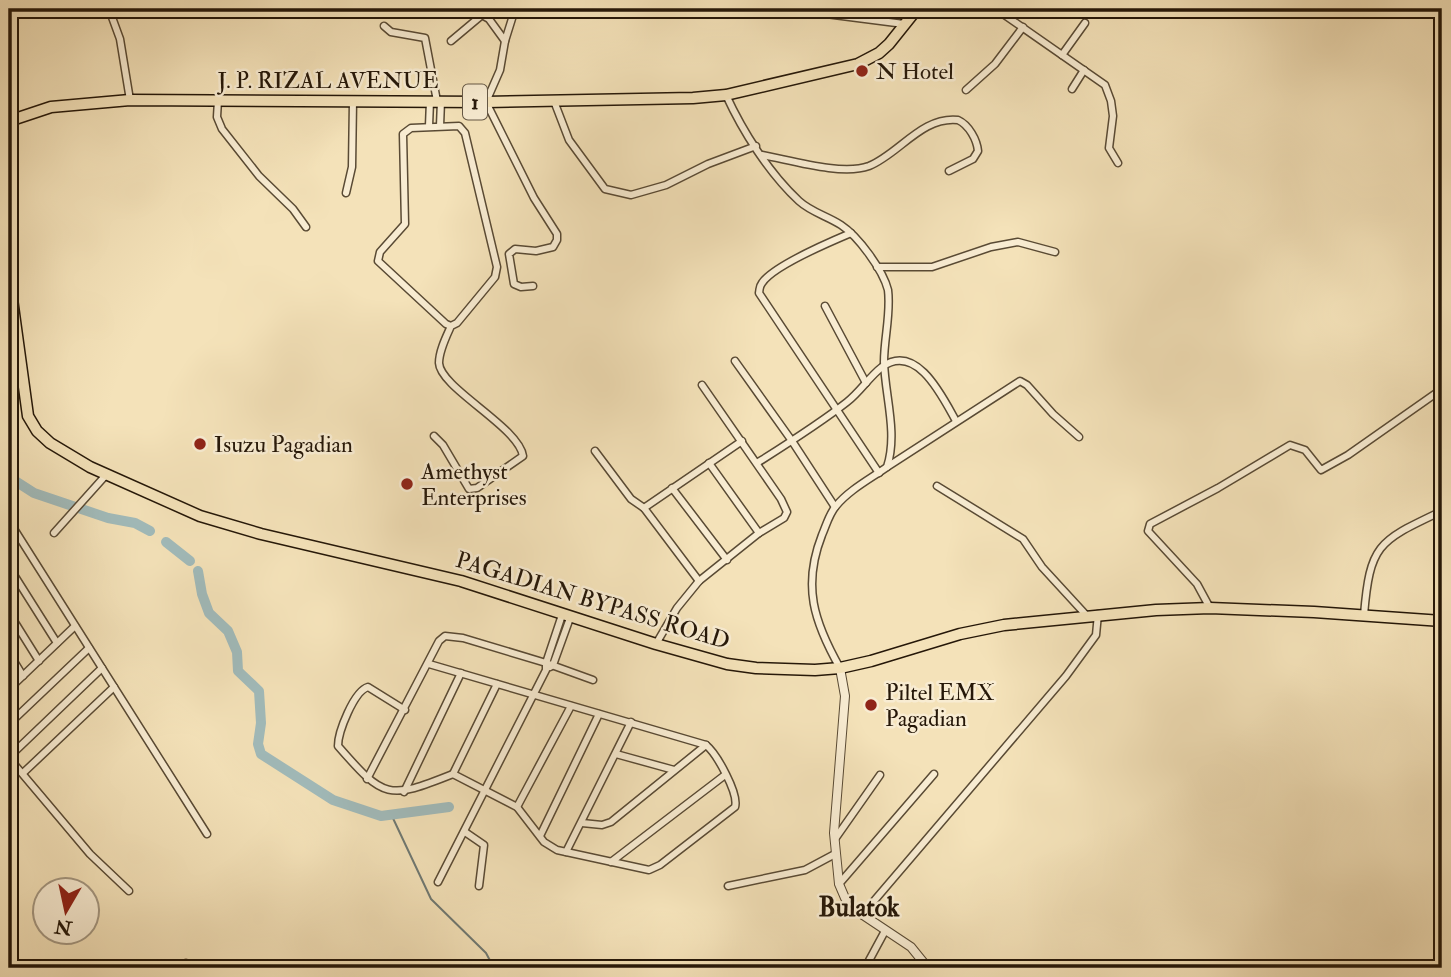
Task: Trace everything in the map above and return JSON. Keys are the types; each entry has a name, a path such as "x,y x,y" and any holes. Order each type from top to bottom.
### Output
{"main road":[{"name":"J. P. RIZAL AVENUE","path":"9,121 51,107 130,100 486,102 726,95 858,64 879,53 917,9"},
{"name":"PAGADIAN BYPASS ROAD","path":"9,277 28,416 37,431 50,443 106,475 180,508 223,523 418,569 727,664 756,668 840,668 960,634 1004,625 1092,615 1210,608 1442,621"}],"street":[{"path":"108,9 120,39 130,100"},
{"path":"515,9 500,70 486,102 558,240 553,247 536,251 515,249 509,254 514,285 533,286"},
{"path":"803,9 904,24"},
{"path":"996,9 1108,89 1113,122 1109,148 1118,163"},
{"path":"451,41 482,15 489,19 505,41"},
{"path":"1062,55 1085,23"},
{"path":"384,26 391,32 425,38 440,126"},
{"path":"967,90 996,64 1023,27"},
{"path":"1072,89 1084,70"},
{"path":"726,95 762,155 802,204 851,233 885,279 889,300 884,366 891,444 887,467"},
{"path":"218,100 218,117 222,129 259,176 293,209 306,226"},
{"path":"346,193 352,167 353,101"},
{"path":"429,126 436,101"},
{"path":"554,101 569,140 605,189 631,195 666,185 708,164 756,146"},
{"path":"762,155 856,169 880,160 938,122 958,120 968,128 978,151 973,159 949,171"},
{"path":"434,436 443,445 469,489 477,488 523,456 519,445 511,436 440,370 439,360 451,326 457,323 495,277 497,267 465,133 459,126 411,128 403,134 405,224 377,257 381,266 451,326"},
{"path":"851,233 826,243 779,270 764,280 759,293 879,473"},
{"path":"877,267 932,267 991,247 1018,242 1055,252"},
{"path":"825,306 866,383"},
{"path":"735,361 835,507"},
{"path":"757,463 848,401 884,366 899,362 920,369 938,388 956,421"},
{"path":"9,376 21,372"},
{"path":"929,968 911,947 862,915 845,898 839,884 834,840 845,685 840,668 818,622 811,589 817,549 835,507 887,467 1020,381 1079,437"},
{"path":"656,644 677,608 699,581 759,533 785,518 787,512 757,463 702,385"},
{"path":"1210,608 1197,584 1148,531 1150,524 1290,446 1305,450 1321,470 1348,455 1442,389"},
{"path":"644,508 742,441"},
{"path":"595,451 631,499 644,508 699,581"},
{"path":"709,463 759,533"},
{"path":"54,533 106,475"},
{"path":"862,915 1066,677 1096,635 1092,615 1042,568 1023,539 937,486"},
{"path":"672,488 727,560"},
{"path":"1364,615 1368,577 1377,551 1397,533 1442,511"},
{"path":"9,521 207,834"},
{"path":"9,567 57,643"},
{"path":"9,613 39,661"},
{"path":"438,882 548,666 566,616"},
{"path":"9,689 75,626"},
{"path":"367,779 439,641 445,636 451,635 593,680"},
{"path":"9,724 89,648"},
{"path":"9,653 23,676"},
{"path":"429,664 706,746 715,754 736,796 735,807 654,869 642,870 550,846 517,807 453,774"},
{"path":"102,668 9,757 90,854 129,891"},
{"path":"404,792 461,673"},
{"path":"405,709 368,687 359,691 340,731 338,746 367,779 382,788 404,792 453,774 497,684"},
{"path":"23,773 114,687"},
{"path":"517,807 571,706"},
{"path":"540,836 599,714"},
{"path":"566,852 631,722"},
{"path":"582,823 602,825 611,822 706,746"},
{"path":"616,754 674,770"},
{"path":"839,884 934,774"},
{"path":"611,862 725,775"},
{"path":"834,840 880,775"},
{"path":"465,832 484,845 479,886"},
{"path":"729,886 805,870 835,854"},
{"path":"865,968 884,931"},
{"path":"169,968 186,963 196,968"},
{"path":"1339,968 1342,965 1361,968"}],"waterway":[{"path":"9,477 34,493 108,518 135,523 150,531"},
{"path":"166,542 190,561"},
{"path":"198,571 209,613 228,631 237,652 238,671 259,691 261,723 258,744 261,754 333,800 381,816 449,807"},
{"path":"391,814 431,899 486,953 494,968"}],"place":[{"name":"N Hotel","path":"862,71"},
{"name":"Isuzu Pagadian","path":"200,444"},
{"name":"Amethyst Enterprises","path":"407,484"},
{"name":"Piltel EMX Pagadian","path":"871,705"}],"district":[{"name":"Bulatok","path":"859,907"}]}
